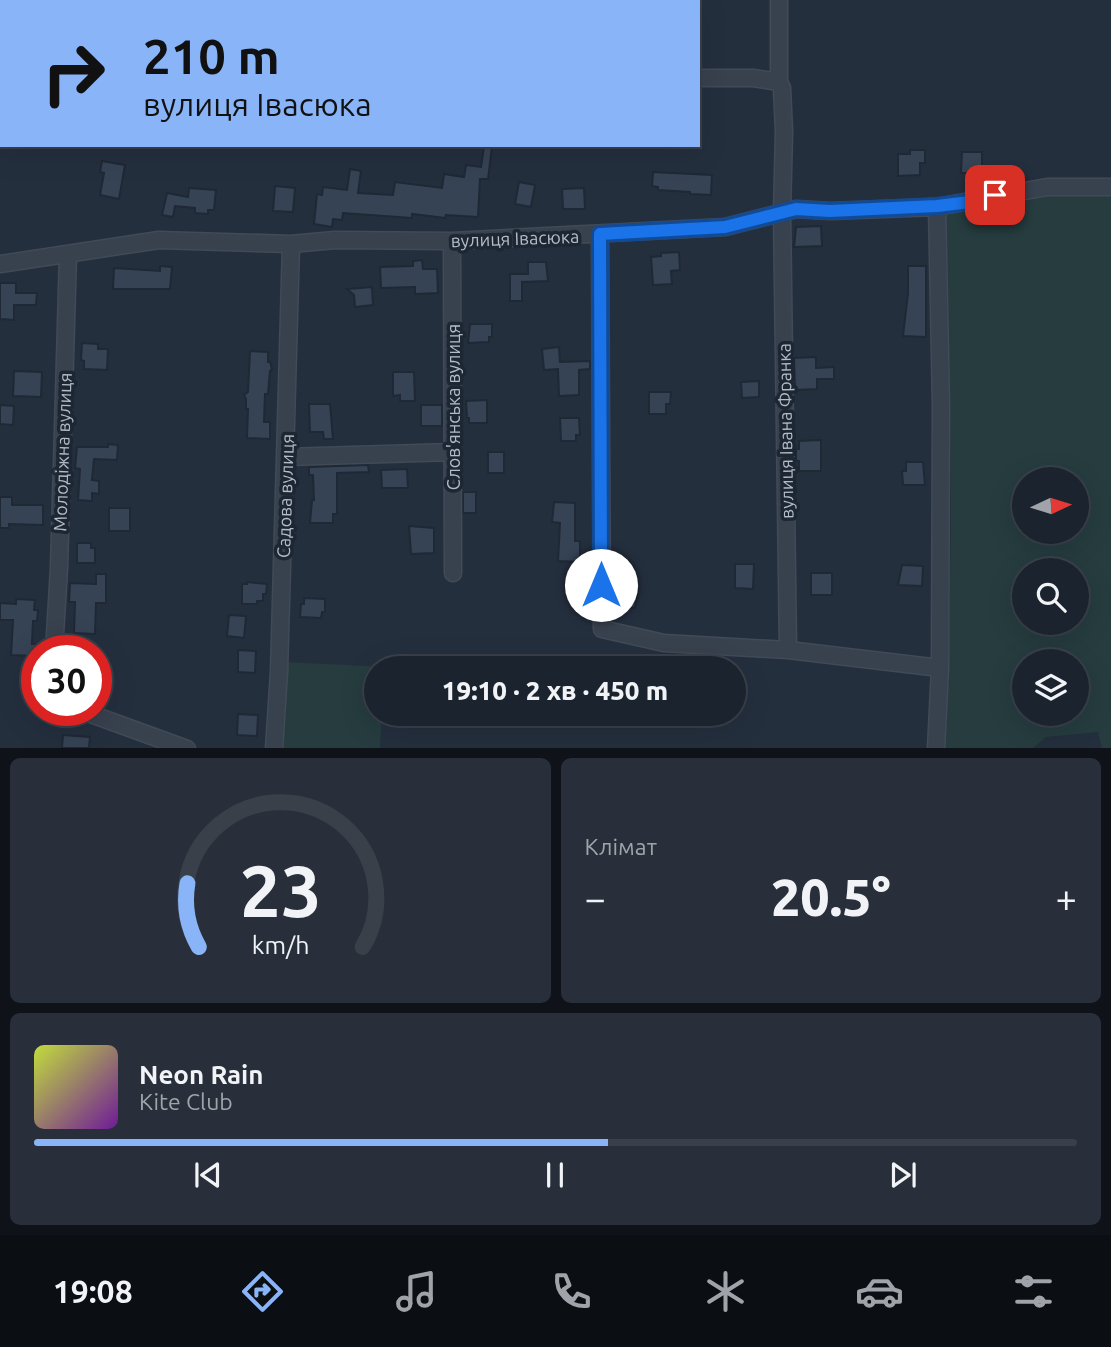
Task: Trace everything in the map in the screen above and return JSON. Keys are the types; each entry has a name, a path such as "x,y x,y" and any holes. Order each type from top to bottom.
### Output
{"street":[{"name":"вулиця Івана Франка","path":"779,0 779,82 782,88 784,132 782,213 788,650"},
{"path":"700,78 753,78 779,82"},
{"name":"вулиця Івасюка","path":"0,264 159,240 291,244 335,240 452,241 725,227 796,209 830,211 937,206 1047,187 1111,187"},
{"path":"936,748 940,668 941,407 937,206"},
{"path":"600,234 602,629 664,642 788,650 940,668"},
{"name":"Слов'янська вулиця","path":"452,241 453,573"},
{"name":"Садова вулиця","path":"274,748 279,672 291,244"},
{"name":"Молодіжна вулиця","path":"55,635 68,254"},
{"path":"286,457 453,452"},
{"path":"112,721 187,748"}],"green space":[{"path":"1046,192 1111,193 1111,748 1102,748 1098,732 1046,737 1033,748 940,748 946,682 951,548 945,213"},
{"path":"286,662 364,666 364,726 381,726 380,748 282,748"}],"building":[{"path":"484,147 492,147 488,179 480,179 478,217 446,215 445,218 412,214 412,218 343,213 342,220 333,219 332,227 314,224 317,194 322,195 323,187 347,190 350,169 361,171 358,193 393,195 395,182 442,188 444,174 464,177 466,165 481,167"},
{"path":"910,150 925,150 925,163 920,163 920,175 898,176 898,154 910,154"},
{"path":"962,152 982,152 982,173 961,173"},
{"path":"102,161 125,165 119,199 100,195 104,173 100,172"},
{"path":"653,172 712,175 711,195 658,190 658,187 652,186"},
{"path":"519,182 535,185 531,207 515,204"},
{"path":"275,186 295,188 293,212 273,211"},
{"path":"189,188 216,190 214,210 208,210 208,214 195,213 195,208 175,206 173,217 162,215 167,193 188,197"},
{"path":"584,188 585,209 563,209 562,189"},
{"path":"821,226 822,246 794,247 796,227"},
{"path":"679,252 680,270 671,271 672,284 653,285 651,257 661,256 661,253"},
{"path":"422,260 423,269 437,269 438,293 415,294 415,287 381,288 380,267 413,266 413,261"},
{"path":"528,262 546,262 548,281 522,282 522,301 510,301 510,274 528,274"},
{"path":"160,266 172,267 170,289 113,289 114,268 160,271"},
{"path":"908,266 926,266 926,337 903,336"},
{"path":"0,283 16,283 16,293 37,293 36,305 14,305 14,320 0,319"},
{"path":"372,287 373,305 355,307 354,295 347,289"},
{"path":"470,324 492,324 492,337 489,337 489,342 468,343"},
{"path":"82,343 98,344 98,349 108,349 107,370 84,369 84,361 81,360"},
{"path":"559,347 560,362 590,361 590,369 579,370 579,395 559,396 558,369 544,370 542,349"},
{"path":"250,351 268,352 268,362 272,369 268,394 265,394 264,422 270,422 270,439 247,438 248,409 244,395 248,392"},
{"path":"816,357 816,368 834,367 834,379 817,379 817,389 795,390 794,358"},
{"path":"14,371 42,372 41,397 13,396"},
{"path":"393,372 414,372 415,401 400,401 400,395 393,396"},
{"path":"759,381 759,397 742,398 741,382"},
{"path":"649,392 671,392 670,404 666,404 666,414 649,414"},
{"path":"487,400 487,423 469,423 466,401"},
{"path":"309,404 330,404 333,439 324,439 323,432 310,432"},
{"path":"0,405 14,406 13,425 0,424"},
{"path":"421,405 442,405 442,426 421,426"},
{"path":"560,418 579,418 580,435 576,435 576,441 561,441"},
{"path":"821,440 821,471 799,471 796,449 799,449 799,441"},
{"path":"108,444 118,445 117,460 94,459 92,480 99,481 99,494 92,493 92,501 78,500 80,469 75,468 77,447 108,447"},
{"path":"488,452 504,452 504,473 488,473"},
{"path":"906,462 923,462 925,485 903,485 902,471 906,471"},
{"path":"368,465 369,472 337,473 337,514 333,514 333,523 310,523 314,500 313,475 309,475 309,467"},
{"path":"407,469 408,488 382,488 381,470"},
{"path":"463,492 476,492 476,513 463,513"},
{"path":"0,497 12,497 12,505 43,505 43,525 9,524 9,528 0,528"},
{"path":"554,502 575,503 575,541 580,541 580,562 558,561 560,523 552,522"},
{"path":"109,508 130,508 130,531 109,531"},
{"path":"409,526 434,528 434,553 411,554"},
{"path":"77,543 91,543 91,548 95,548 95,563 77,563"},
{"path":"735,564 754,564 753,589 735,588"},
{"path":"902,565 923,566 922,586 898,585"},
{"path":"811,573 832,573 832,595 811,595"},
{"path":"96,574 106,574 106,603 96,603 95,634 74,633 75,602 69,602 70,583 96,584"},
{"path":"242,584 267,584 263,601 257,601 257,604 242,604"},
{"path":"619,585 638,590 635,608 614,606"},
{"path":"304,598 325,599 325,612 322,612 321,618 300,617"},
{"path":"16,599 35,600 34,610 38,610 37,621 33,621 32,635 21,635 21,655 11,655 13,620 0,620 0,603 16,604"},
{"path":"229,615 246,616 244,638 227,636"},
{"path":"238,650 256,651 255,673 238,672"},
{"path":"238,714 258,715 257,736 237,735"},
{"path":"63,735 90,737 89,748 62,748"}],"route":[{"path":"601,585 600,234 725,227 796,209 830,211 937,206 978,201 995,195"}]}
